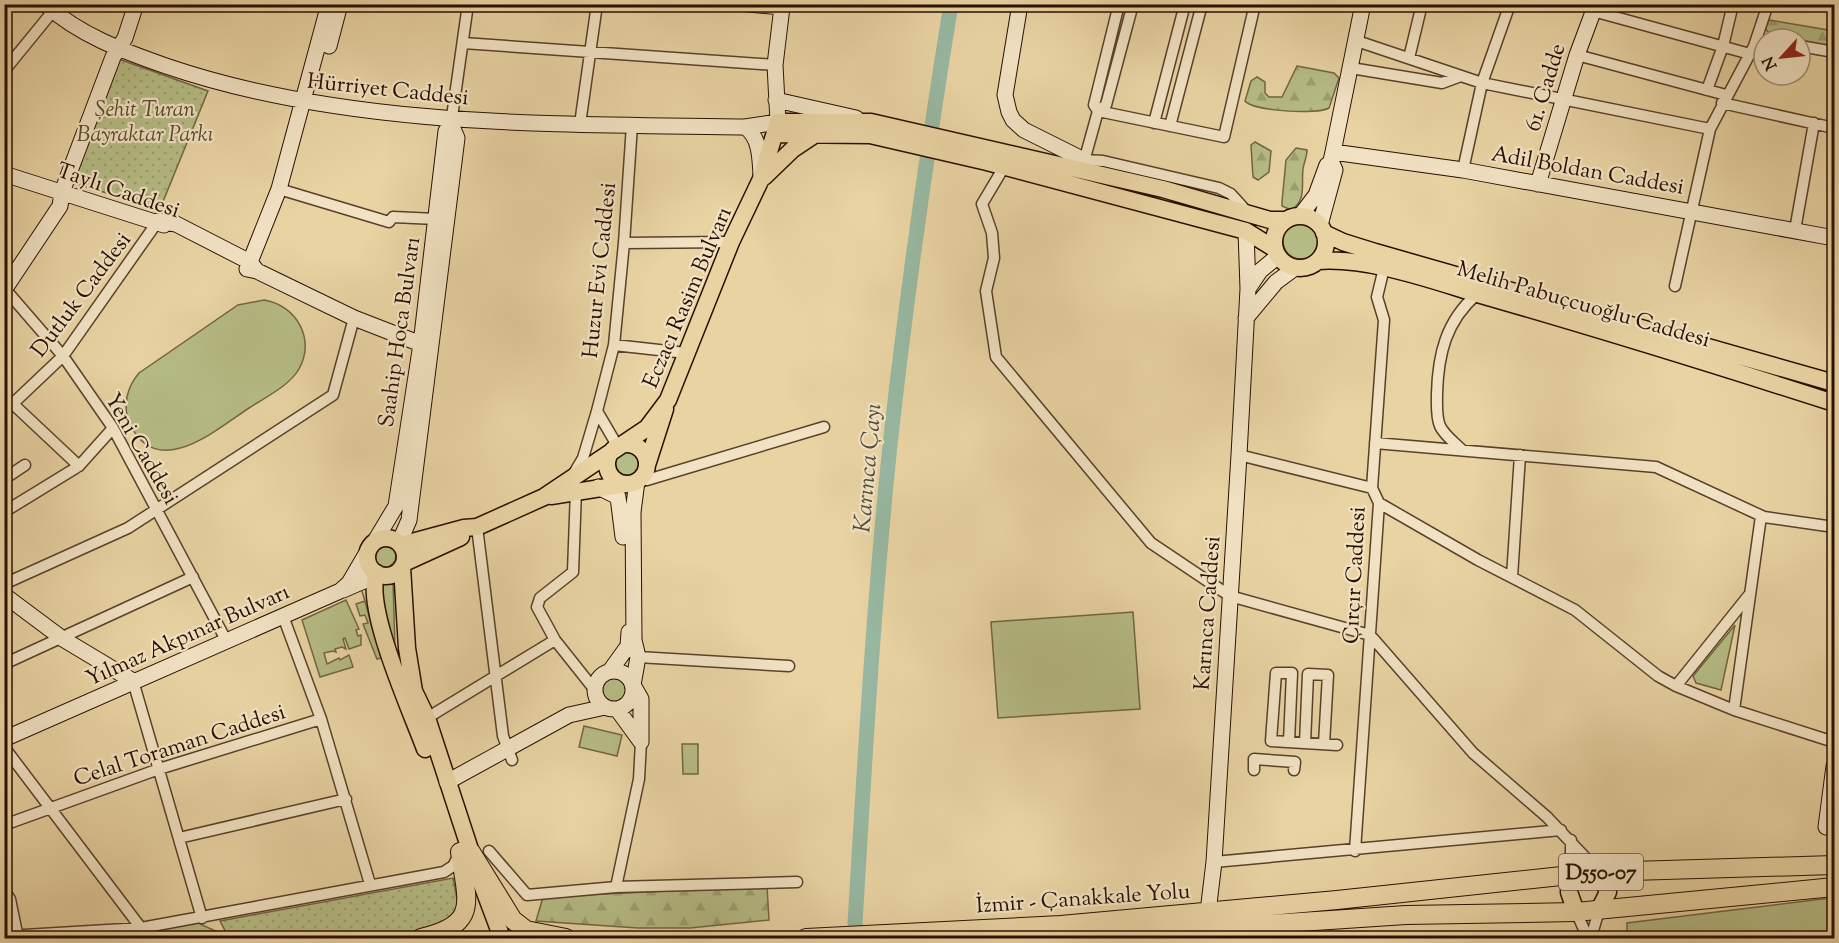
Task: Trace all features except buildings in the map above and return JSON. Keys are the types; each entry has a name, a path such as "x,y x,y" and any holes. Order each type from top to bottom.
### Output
{"highway":[{"path":"421,939 452,929 464,914 473,852"},
{"path":"473,852 513,920 526,930 566,939"},
{"name":"İzmir - Çanakkale Yolu","path":"806,939 1061,924 1208,912 1571,874 1834,865"},
{"name":"D550-07","path":"1056,939 1406,915 1576,912 1834,887"}],"main road":[{"path":"777,128 870,129 988,155 1083,165 1270,220 1293,218 1314,220 1322,229 1325,250 1318,261 1308,267 1295,268 1277,252 1246,231 1004,167 988,155"},
{"path":"777,128 818,133 870,129"},
{"name":"Eczacı Rasim Bulvarı","path":"574,483 618,447 647,428 668,400 731,242 761,179 777,128"},
{"path":"761,179 793,148 818,133"},
{"path":"1277,252 1277,231 1293,218"},
{"name":"Melih Pabuçcuoğlu Caddesi","path":"1322,229 1343,243 1834,383"},
{"name":"Melih Pabuçcuoğlu Caddesi","path":"1318,261 1338,260 1384,268 1657,346 1834,403"},
{"path":"638,477 668,400"},
{"path":"618,447 636,447 645,456 638,477 615,480 608,469 609,456 618,447"},
{"path":"376,572 391,575 403,565 465,535 474,528 574,483 598,487 638,477"},
{"path":"473,852 389,651 373,594 376,572 368,560 372,545 386,538 400,544 464,528 474,528"},
{"path":"400,544 410,669 414,691 427,718 447,782 473,852 473,876 491,939"},
{"path":"1599,872 1608,892 1599,910"},
{"path":"1571,874 1569,892 1576,912"},
{"path":"473,876 502,939"}],"street":[{"path":"5,290 60,206 62,192 116,49 125,38 136,4"},
{"path":"309,103 329,4"},
{"path":"340,4 283,190 252,268 354,318 421,344"},
{"path":"452,120 468,4"},
{"path":"580,124 597,4"},
{"path":"748,4 783,6 775,65 777,128"},
{"path":"1020,4 1005,94 1009,112 1013,120 1024,130 1083,165"},
{"path":"1119,4 1094,105 1098,111 1224,137 1255,4"},
{"path":"1065,183 1083,165 1098,111 1107,105 1133,4"},
{"path":"1154,123 1185,4"},
{"path":"1170,126 1202,4"},
{"path":"1293,218 1316,195 1325,167 1332,157 1364,4"},
{"path":"1409,58 1422,4"},
{"path":"1463,170 1482,83 1510,4"},
{"path":"1707,90 1723,46 1733,4"},
{"path":"1763,27 1768,4"},
{"path":"4,71 49,8"},
{"name":"Hürriyet Caddesi","path":"49,8 116,49 209,80 309,103 452,120 777,128"},
{"path":"1595,8 1750,54"},
{"name":"61. Cadde","path":"1538,184 1577,55 1595,8"},
{"path":"1356,41 1482,83 1710,129"},
{"path":"463,43 775,65"},
{"path":"1812,48 1834,52"},
{"path":"1675,285 1710,129 1724,99 1752,51"},
{"path":"1577,55 1707,90 1724,99 1834,128"},
{"path":"1351,68 1442,83 1461,76"},
{"path":"776,100 870,129"},
{"name":"Saahip Hoca Bulvarı","path":"372,545 396,506 421,344 446,131 452,120"},
{"name":"Saahip Hoca Bulvarı","path":"400,544 409,520 457,138 452,120"},
{"path":"1795,230 1814,123"},
{"name":"Huzur Evi Caddesi","path":"574,483 597,411 614,345 632,125"},
{"path":"745,127 753,132 757,141 761,179"},
{"path":"1322,229 1335,170 1332,157"},
{"name":"Adil Boldan Caddesi","path":"1332,157 1463,170 1692,210 1834,238"},
{"path":"1004,167 982,204 992,233 994,258 986,291 996,357 1152,543 1230,596 1370,635 1473,753 1561,830 1599,872"},
{"name":"Taylı Caddesi","path":"4,174 158,221 176,224 252,268"},
{"path":"283,190 388,222 393,217 436,219"},
{"name":"Dutluk Caddesi","path":"9,408 63,356 158,221"},
{"name":"Karınca Caddesi","path":"1208,912 1214,862 1239,455 1248,288 1246,231"},
{"path":"624,243 731,242"},
{"path":"1248,288 1277,252"},
{"path":"1246,318 1276,282 1295,268"},
{"name":"Çırçır Caddesi","path":"1355,851 1379,502 1372,488 1384,320 1377,297 1384,268"},
{"name":"Yeni Caddesi","path":"5,290 63,356 113,428 226,640"},
{"path":"1462,450 1440,427 1437,411 1439,358 1450,327 1463,306 1477,294"},
{"path":"4,584 128,528 333,395 354,318"},
{"path":"614,345 686,353"},
{"path":"9,408 79,466"},
{"path":"597,411 618,447"},
{"path":"569,715 611,708 630,701 638,657 634,640 632,521 638,477 648,480 824,427"},
{"path":"4,512 79,466 113,428"},
{"path":"1375,442 1656,467 1761,516 1834,527"},
{"path":"1239,455 1372,488"},
{"path":"1512,577 1520,455"},
{"path":"4,479 25,465"},
{"path":"574,483 573,572 540,598 537,607 555,640 597,679 597,699 611,708 641,742"},
{"path":"447,782 509,755 569,715 597,679 628,646 622,514 618,497 598,487"},
{"path":"1379,502 1575,610 1659,676 1676,686 1734,710 1834,742"},
{"path":"1734,710 1761,516"},
{"path":"474,528 509,755"},
{"name":"Yılmaz Akpınar Bulvarı","path":"4,739 340,591 349,584 372,545"},
{"path":"340,591 366,580 376,572"},
{"path":"4,664 63,639 193,577"},
{"path":"4,595 63,639 133,681 202,918"},
{"path":"1676,686 1749,595"},
{"path":"283,616 321,719 370,885"},
{"path":"427,718 555,640"},
{"path":"638,657 789,666"},
{"path":"1323,744 1328,675 1276,673 1271,741 1337,745"},
{"path":"1289,742 1292,673"},
{"path":"1305,743 1308,674"},
{"path":"597,679 627,675 641,699 639,779 616,888"},
{"name":"Celal Toraman Caddesi","path":"4,825 159,769 321,719"},
{"path":"4,747 51,807 142,933"},
{"path":"1254,770 1254,759 1295,762 1294,770"},
{"path":"1830,826 1834,766"},
{"path":"179,838 346,800"},
{"path":"1214,862 1355,851 1561,830"},
{"path":"1571,840 1571,874"},
{"path":"4,934 142,933 202,918 444,872 473,852 527,895 616,888 797,882"},
{"path":"4,890 10,899 17,933"},
{"path":"1590,939 1599,910"},
{"path":"1576,912 1590,939"}],"green space":[{"path":"1769,20 1810,27 1766,27"},
{"path":"1812,27 1834,31 1834,47 1812,42"},
{"name":"Şehit Turan Bayraktar Parkı","path":"116,58 208,91 160,209 70,182"},
{"path":"1297,66 1334,73 1339,78 1329,108 1312,111 1286,111 1260,107 1245,101 1251,81 1257,77 1265,82 1265,93 1269,97 1282,97"},
{"path":"1255,142 1271,151 1269,172 1258,180 1253,177 1251,145"},
{"path":"1296,148 1307,150 1307,153 1303,169 1301,197 1291,210 1282,206 1282,202 1286,160"},
{"path":"1301,223 1314,228 1319,241 1314,254 1301,259 1288,254 1283,241 1288,228"},
{"path":"264,300 285,309 300,325 304,335 304,358 295,375 277,391 221,428 188,446 171,450 155,449 142,441 130,424 126,410 131,384 139,373 238,305"},
{"path":"627,451 632,452 638,458 638,468 632,474 627,475 622,474 616,468 615,463 616,458 622,452"},
{"path":"385,545 393,548 396,556 393,564 385,567 377,564 374,556 377,548"},
{"path":"393,580 395,650 375,582"},
{"path":"346,600 359,629 356,630 358,636 361,635 361,645 349,649 345,638 343,639 346,649 342,647 335,649 336,652 324,653 327,664 349,655 353,667 320,677 302,620"},
{"path":"365,601 381,658 377,659 363,624 368,623 365,615 360,616 356,604"},
{"path":"1133,612 1140,709 998,718 991,622"},
{"path":"1735,625 1721,690 1696,683 1693,676"},
{"path":"614,678 622,682 626,690 622,698 614,702 606,698 602,690 606,682"},
{"path":"584,726 622,735 617,756 579,747"},
{"path":"682,744 698,744 698,774 683,774"},
{"path":"453,878 458,904 451,918 437,929 363,938 229,938 220,921"},
{"path":"767,886 769,920 690,928 638,928 536,921 543,897"},
{"path":"1834,899 1834,938 1627,938 1627,923"},
{"path":"198,923 220,933 224,938 155,938 161,929"}],"waterway":[{"name":"Karınca Çayı","path":"857,938 855,923 866,737 886,489 898,374 926,163 951,4"}]}
